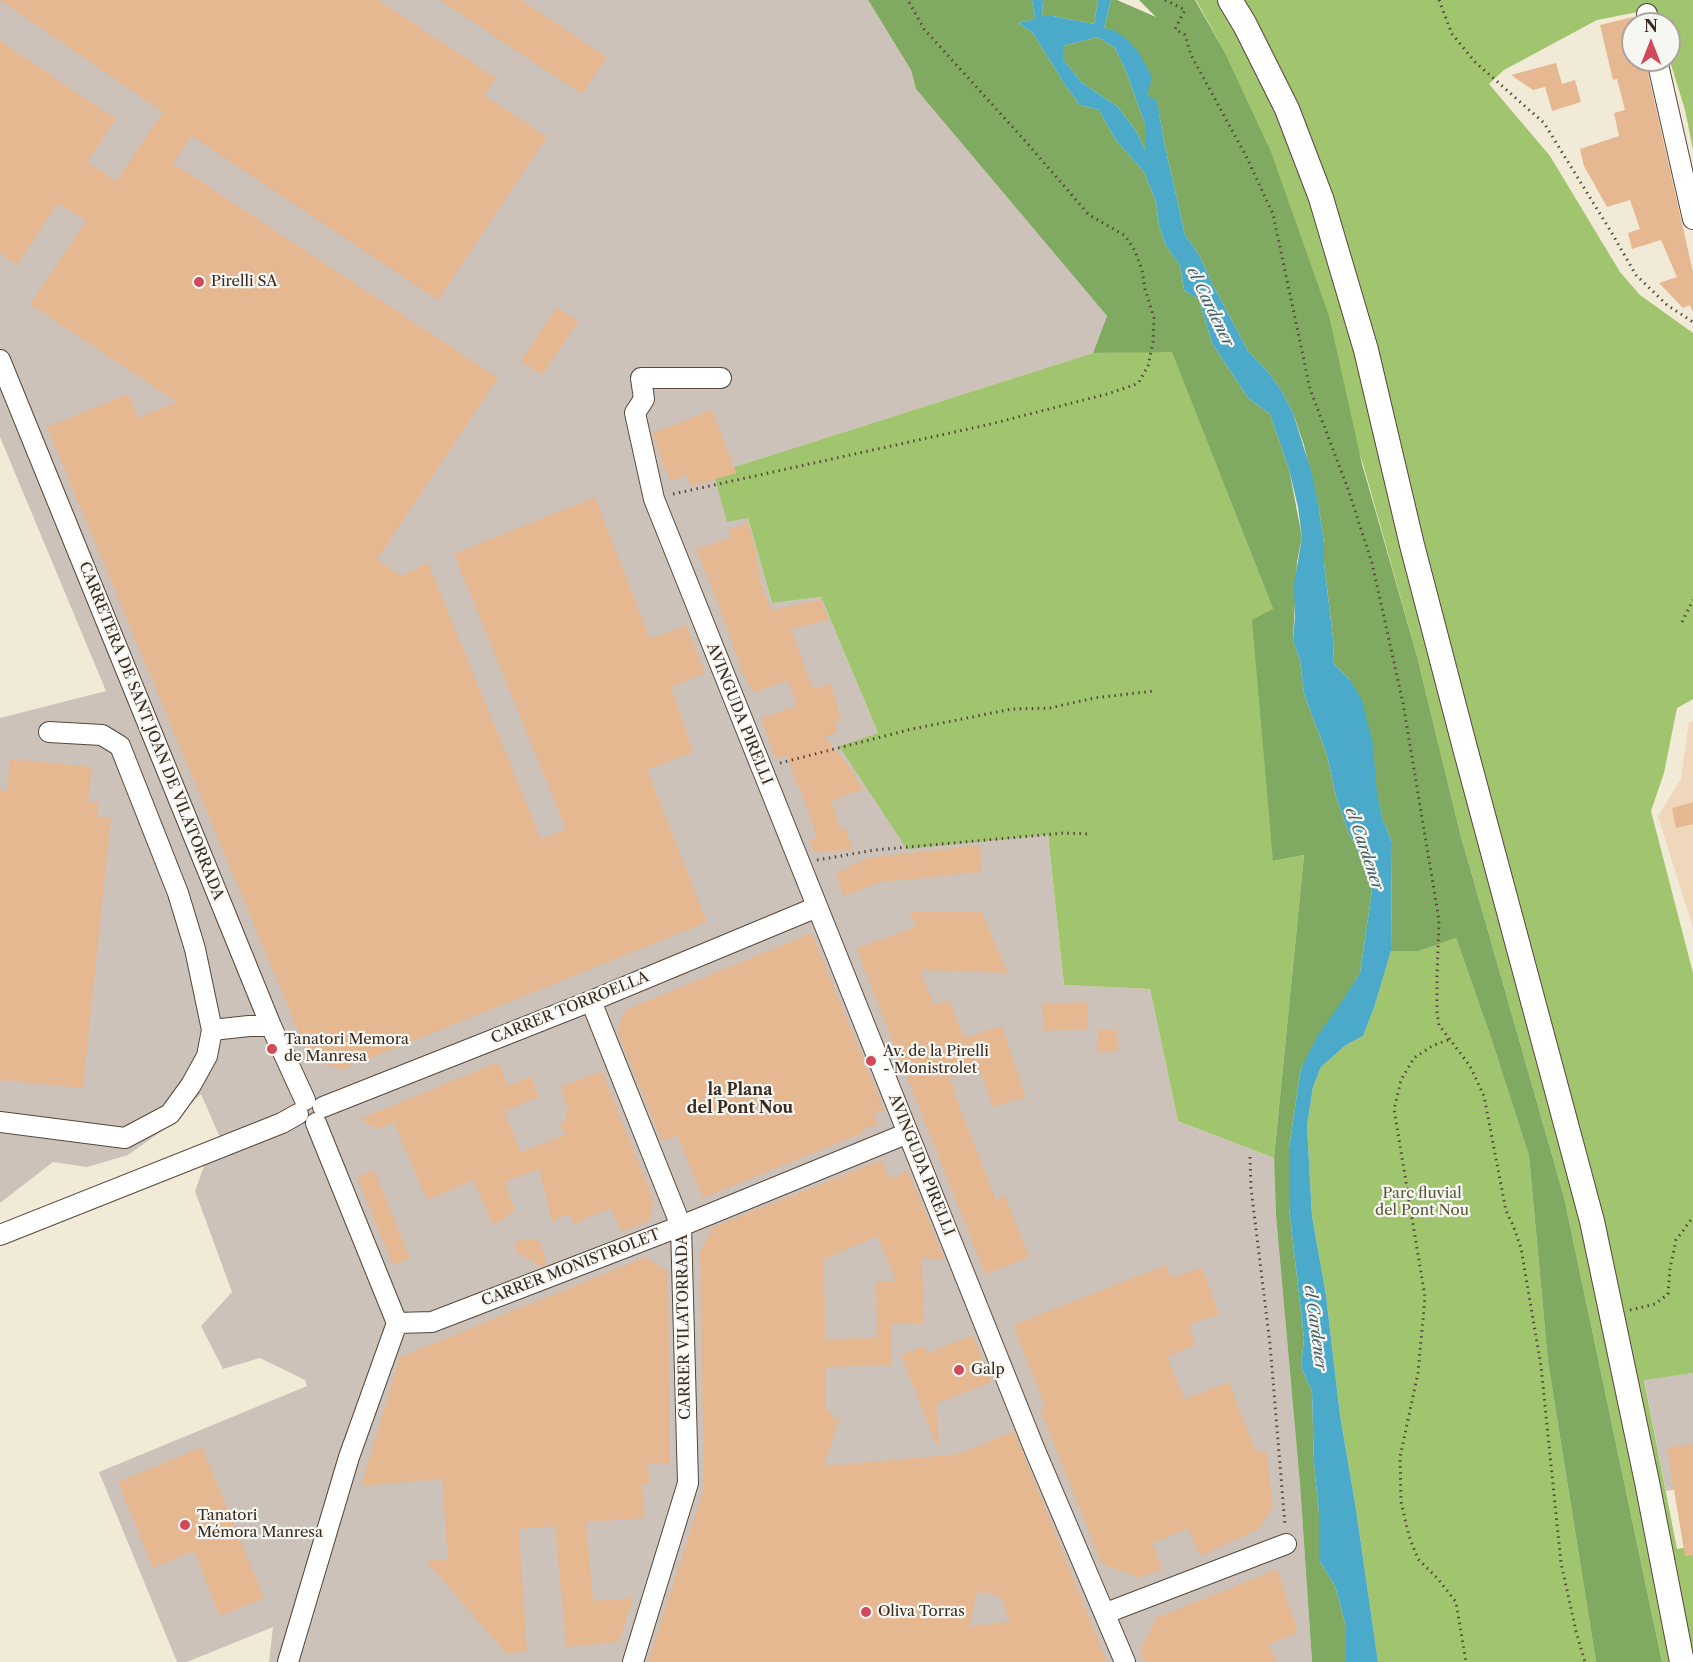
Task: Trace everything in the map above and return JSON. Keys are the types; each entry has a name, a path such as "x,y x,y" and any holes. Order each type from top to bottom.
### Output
{"main road":[{"path":"1230,0 1287,109 1321,198 1359,328 1465,747 1592,1221 1682,1658"}],"street":[{"path":"1660,72 1693,219"},
{"name":"CARRETERA DE SANT JOAN DE VILATORRADA","path":"0,360 271,1026 310,1111 398,1323"},
{"name":"AVINGUDA PIRELLI","path":"721,378 641,378 644,399 635,413 654,499 1034,1448 1125,1662"},
{"path":"0,1122 125,1138 170,1114 192,1085 207,1056 212,1030 195,949 178,892 120,746 102,735 49,732"},
{"name":"CARRER TORROELLA","path":"0,1235 591,1001 817,907"},
{"name":"CARRER VILATORRADA","path":"591,1001 681,1226 688,1483 633,1662"},
{"path":"212,1030 271,1026"},
{"name":"CARRER MONISTROLET","path":"398,1323 432,1322 681,1226 908,1133"},
{"path":"288,1662 349,1457 398,1323"},
{"path":"1106,1613 1286,1544"}],"path":[{"path":"654,499 992,424 1096,397 1134,386 1139,382 1148,366 1153,342 1154,318 1144,289 1142,270 1128,240 1124,235 1089,215 1028,143 924,30 908,0"},
{"path":"1165,0 1185,10 1175,29 1185,35 1191,55 1246,156 1273,214 1310,389 1348,489 1372,563 1403,703 1439,920 1437,1012 1439,1025 1470,1066 1484,1096 1506,1211 1521,1248 1541,1366 1561,1563 1585,1662"},
{"path":"1439,0 1452,34 1475,62 1544,123 1636,275 1667,305 1693,322"},
{"path":"1682,622 1693,600"},
{"path":"761,767 912,729 1012,709 1050,708 1095,698 1154,691"},
{"path":"799,864 875,850 1064,833 1090,834"},
{"path":"1449,1040 1432,1046 1414,1058 1401,1080 1394,1109 1425,1297 1418,1373 1400,1457 1401,1502 1409,1536 1418,1559 1456,1602 1466,1662"},
{"path":"1250,1157 1251,1188 1273,1377 1286,1544"},
{"path":"1612,1315 1654,1304 1668,1294 1670,1269 1677,1240 1693,1217"}],"shaded area":[{"path":"0,0 868,0 911,70 916,89 1107,316 1093,353 734,467 736,473 715,480 748,518 772,603 821,597 878,733 839,746 1048,835 1064,985 1150,989 1178,1121 1274,1158 1276,1216 1300,1484 1312,1662 269,1662 273,1627 187,1662 177,1662 99,1472 307,1386 305,1380 260,1358 223,1369 201,1326 232,1292 195,1191 208,1155 222,1142 201,1094 166,1128 128,1155 87,1167 53,1162 0,1203 0,718 106,691 0,437"},
{"path":"1689,722 1693,722 1693,928 1658,816 1681,779"},
{"path":"1693,1373 1693,1487 1666,1491 1644,1379"}],"green space":[{"path":"868,0 1032,0 1035,19 1018,23 1033,33 1080,105 1099,110 1115,139 1144,172 1156,202 1159,225 1166,246 1180,265 1184,290 1199,300 1212,343 1248,398 1270,414 1289,469 1302,537 1297,562 1293,641 1300,660 1304,694 1327,755 1336,796 1348,831 1365,864 1372,891 1360,973 1301,1068 1289,1148 1289,1207 1304,1338 1301,1367 1312,1392 1314,1464 1319,1513 1319,1560 1335,1586 1346,1626 1346,1662 1312,1662 1300,1484 1276,1216 1274,1158 1304,855 1273,861 1252,620 1273,609 1172,352 1093,353 1107,316 916,89 911,70"},
{"path":"1043,0 1098,0 1094,24 1042,16"},
{"path":"1111,0 1117,0 1156,17 1139,0 1195,0 1224,51 1271,152 1329,316 1362,464 1417,656 1460,833 1564,1197 1662,1662 1596,1662 1548,1362 1529,1156 1456,938 1419,951 1391,951 1392,842 1382,818 1350,680 1334,664 1324,543 1319,509 1304,445 1293,413 1281,390 1248,351 1199,255 1185,235 1157,102 1147,95 1104,28"},
{"path":"1196,0 1693,0 1693,150 1685,110 1673,72 1681,72 1681,12 1654,12 1653,9 1621,12 1621,15 1597,20 1504,70 1489,84 1550,156 1620,272 1640,295 1693,333 1693,699 1677,708 1664,773 1651,811 1693,973 1693,1373 1644,1380 1677,1549 1693,1546 1693,1662 1662,1662 1564,1197 1460,833 1417,656 1363,464 1224,51"},
{"path":"1098,37 1115,48 1126,71 1145,124 1146,152 1136,131 1118,107 1081,82 1063,59 1063,46"},
{"path":"1172,351 1273,609 1273,861 1304,855 1274,1158 1178,1121 1150,989 1064,985 1048,835 907,849 839,746 878,733 821,597 772,603 748,518 727,522 715,479 736,473 734,467 1093,353"},
{"name":"Parc fluvial del Pont Nou","path":"1456,938 1529,1156 1548,1362 1596,1662 1378,1662 1340,1415 1326,1295 1312,1216 1307,1126 1313,1087 1321,1067 1346,1045 1363,1036 1391,951 1419,951"}],"water":[{"name":"el Cardener","path":"1032,0 1043,0 1042,16 1094,24 1098,0 1111,0 1104,28 1115,31 1128,40 1139,53 1152,77 1147,95 1157,101 1185,235 1199,255 1248,351 1268,372 1293,413 1312,474 1319,509 1334,664 1350,680 1362,700 1373,744 1377,793 1382,818 1392,842 1391,951 1363,1036 1346,1045 1321,1067 1313,1087 1307,1126 1312,1216 1326,1295 1340,1415 1378,1662 1346,1662 1346,1626 1335,1586 1319,1560 1319,1513 1314,1464 1312,1392 1301,1367 1304,1338 1289,1207 1289,1148 1301,1068 1318,1035 1360,973 1372,891 1365,864 1348,831 1336,796 1327,755 1304,694 1300,660 1293,641 1294,585 1302,537 1298,507 1289,469 1270,414 1248,398 1212,343 1199,300 1184,290 1180,265 1166,246 1159,225 1156,202 1144,172 1115,139 1099,110 1080,105 1033,33 1018,23 1035,19","holes":["1098,37 1115,48 1145,124 1145,150 1136,131 1118,107 1081,82 1063,59 1063,46"]}],"building":[{"path":"0,0 378,0 496,78 484,95 547,137 438,300 192,136 173,163 498,378 377,559 401,576 428,563 541,839 566,829 454,554 595,497 650,639 686,625 705,673 671,687 693,752 647,770 707,922 341,1070 309,1057 47,427 128,394 138,418 177,402 30,304 86,221 58,203 17,265 0,253 0,41 116,119 87,162 116,181 163,112"},
{"path":"440,0 521,0 607,57 582,94"},
{"path":"1621,20 1621,72 1648,72 1693,272 1693,312 1690,305 1683,308 1659,283 1677,277 1661,240 1632,249 1628,233 1640,229 1630,200 1607,207 1584,166 1580,149 1619,136 1614,113 1625,110 1617,79 1613,80 1600,25"},
{"path":"1556,63 1562,84 1575,80 1581,102 1552,111 1545,87 1533,90 1511,75"},
{"path":"557,307 578,321 542,375 521,361"},
{"path":"712,410 736,473 691,486 687,475 670,481 652,433"},
{"path":"748,523 758,558 756,558 761,583 771,610 821,600 828,620 791,629 813,689 831,684 841,720 835,722 838,732 824,737 846,762 863,789 831,801 841,829 845,828 853,850 813,852 809,840 817,837 799,785 797,786 787,755 775,758 761,718 797,706 788,680 754,693 741,669 696,549 731,538 728,530"},
{"path":"10,759 92,767 88,801 99,802 97,817 111,818 83,1088 0,1080 0,790 7,791"},
{"path":"1693,802 1693,824 1676,828 1672,808"},
{"path":"980,845 982,872 881,882 843,896 836,873 867,858"},
{"path":"981,911 1008,973 920,970 934,1005 949,1000 964,1038 1002,1026 1026,1097 993,1107 979,1068 950,1078 996,1200 1005,1196 1029,1257 985,1274 856,948 916,927 910,912"},
{"path":"812,933 884,1110 874,1114 878,1124 864,1129 865,1132 703,1198 677,1135 662,1141 617,1031 625,1010"},
{"path":"1087,1002 1088,1029 1044,1031 1042,1004"},
{"path":"1098,1030 1117,1030 1117,1052 1097,1051"},
{"path":"498,1062 508,1086 531,1076 539,1097 504,1111 521,1152 565,1135 560,1123 566,1121 567,1106 560,1087 602,1071 654,1201 649,1221 622,1231 610,1208 574,1224 570,1214 552,1221 539,1169 505,1182 515,1211 493,1225 473,1180 427,1200 394,1122 378,1129 360,1119"},
{"path":"882,1160 889,1178 908,1171 945,1260 922,1258 924,1323 891,1324 891,1365 826,1367 826,1412 833,1412 832,1419 839,1418 824,1466 959,1454 1014,1431 1107,1662 648,1662 704,1488 700,1252 713,1227","holes":["877,1236 896,1281 876,1281 877,1338 825,1339 824,1259","977,1591 1000,1596 1010,1621 970,1627"]},
{"path":"374,1170 410,1258 393,1265 357,1177"},
{"path":"539,1239 547,1265 542,1267 517,1252 515,1241"},
{"path":"646,1257 668,1272 670,1463 648,1464 649,1483 642,1483 645,1518 586,1522 593,1601 633,1598 619,1642 566,1647 555,1526 519,1529 527,1652 506,1653 426,1561 448,1559 442,1479 361,1486 400,1357"},
{"path":"1166,1265 1172,1278 1202,1268 1219,1315 1189,1324 1195,1345 1167,1357 1185,1399 1229,1382 1256,1452 1266,1450 1273,1506 1259,1529 1200,1556 1188,1528 1152,1543 1163,1569 1140,1578 1102,1564 1040,1409 1046,1408 1013,1325"},
{"path":"973,1335 992,1382 936,1404 939,1443 936,1444 901,1355 925,1346 925,1354"},
{"path":"1693,1444 1693,1555 1685,1556 1667,1448"},
{"name":"Tanatori Mémora Manresa","path":"202,1447 264,1598 220,1616 194,1551 153,1568 118,1482"},
{"path":"1277,1569 1298,1632 1269,1644 1277,1662 1145,1662 1140,1651 1156,1618"}],"place":[{"name":"Pirelli SA","path":"199,282"},
{"name":"Tanatori Memora de Manresa","path":"272,1049"},
{"name":"Av. de la Pirelli - Monistrolet","path":"871,1061"},
{"name":"Galp","path":"959,1370"},
{"name":"Tanatori Mémora Manresa","path":"185,1525"},
{"name":"Oliva Torras","path":"866,1612"}],"district":[{"name":"la Plana del Pont Nou","path":"740,1099"}]}
